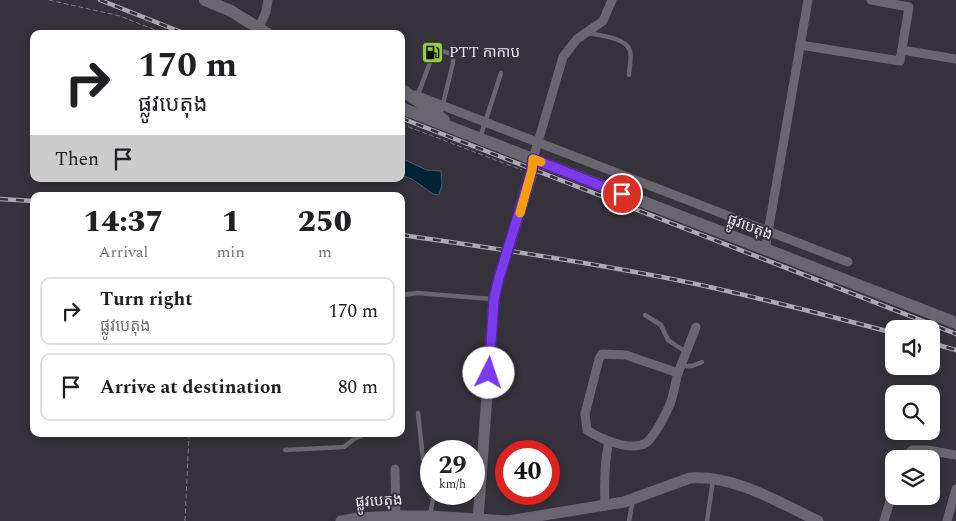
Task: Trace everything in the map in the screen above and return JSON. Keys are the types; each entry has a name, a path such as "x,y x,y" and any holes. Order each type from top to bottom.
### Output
{"main road":[{"path":"205,0 231,11 260,30"},
{"name":"ផ្លូវបេតុង","path":"410,94 458,130 956,323"},
{"name":"ផ្លូវបេតុង","path":"407,110 440,115"}],"street":[{"path":"263,30 268,0"},
{"path":"478,520 494,299 499,278 532,173 533,159 563,57 571,44 603,21 612,0"},
{"path":"765,250 808,0"},
{"path":"800,45 897,61 901,59 908,7 871,0"},
{"path":"902,50 956,59"},
{"path":"440,115 485,122 848,262"},
{"path":"679,370 626,355 602,354 599,359 585,414 587,430 609,442 632,446 647,442 652,437 671,402 679,370 696,327"},
{"path":"605,506 604,488 609,442"},
{"path":"940,452 956,455"},
{"path":"395,469 396,516"},
{"name":"ផ្លូវបេតុង","path":"341,521 396,516 508,521 605,506 634,499 690,478 713,478 759,492 818,521"},
{"path":"947,521 956,489"},
{"path":"884,521 889,505"}],"lane":[{"path":"586,33 621,41 628,46 631,52 629,75"},
{"path":"407,110 410,94 434,52 438,50 449,53 453,57 440,115"},
{"path":"480,139 501,73"},
{"path":"405,294 417,293 494,299"},
{"path":"645,315 661,325 668,340 686,352"},
{"path":"679,370 702,362"},
{"path":"418,413 421,440"},
{"path":"285,450 344,447 359,437"},
{"path":"707,521 713,478"},
{"path":"629,521 634,499"},
{"path":"428,518 431,505"}],"path":[{"path":"49,0 120,16 155,30"},
{"path":"405,125 532,173"},
{"path":"185,521 189,437"}],"water":[{"path":"405,160 427,170 441,171 442,185 439,195 433,194 412,179 405,176"}],"railway":[{"path":"100,0 176,30"},
{"path":"405,120 956,334"},
{"path":"0,199 30,201"},
{"path":"405,236 609,267 677,280 759,298 885,331"},
{"path":"940,346 956,350"}],"slow traffic":[{"path":"520,213 532,170 533,159 541,162"}],"place":[{"name":"PTT កាកាប","path":"433,52"}],"route":[{"path":"489,373 494,299 518,222 532,170 533,159 622,194"}]}
